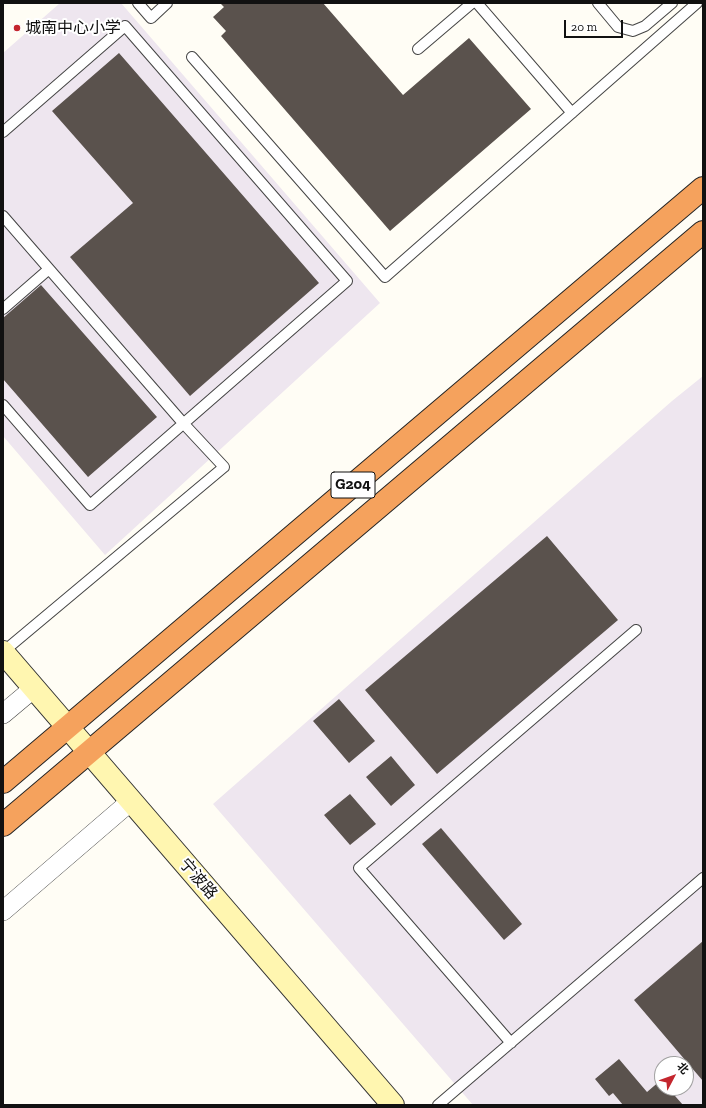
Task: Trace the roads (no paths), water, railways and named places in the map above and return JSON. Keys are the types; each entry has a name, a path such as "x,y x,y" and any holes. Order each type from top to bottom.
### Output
{"highway":[{"name":"G204","path":"3,782 703,188"},
{"name":"G204","path":"3,825 703,232"}],"street":[{"name":"宁波路","path":"3,652 393,1105"},
{"path":"3,714 34,688"},
{"path":"3,910 131,801"}],"lane":[{"path":"138,3 151,18 167,3"},
{"path":"418,49 472,3"},
{"path":"477,3 572,113"},
{"path":"598,3 618,27 633,31 645,26 672,3"},
{"path":"192,57 385,277 697,3"},
{"path":"3,132 125,26 347,281 90,505 3,405"},
{"path":"3,216 183,424 224,467 3,652"},
{"path":"3,309 49,269"},
{"path":"511,1043 359,868 636,630"},
{"path":"438,1105 703,878"}],"place":[{"name":"城南中心小学","path":"17,28"}]}
